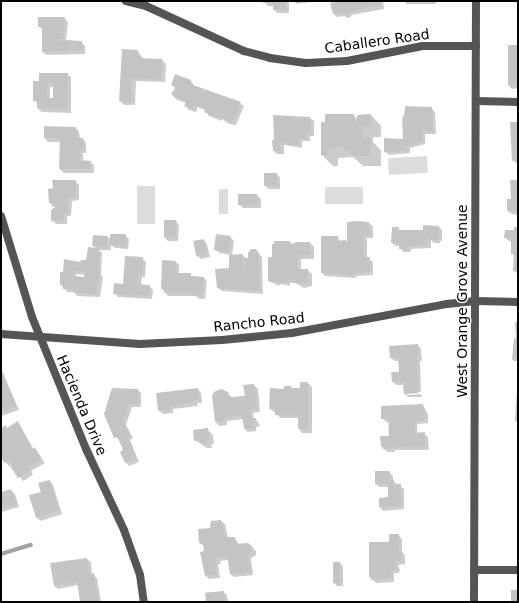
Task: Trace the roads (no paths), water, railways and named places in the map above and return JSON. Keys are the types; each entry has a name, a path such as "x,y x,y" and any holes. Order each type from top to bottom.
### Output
{"street":[{"name":"Caballero Road","path":"126,1 146,6 244,51 270,58 306,63 348,61 423,46 476,46"},
{"name":"West Orange Grove Avenue","path":"474,602 476,1"},
{"path":"476,101 518,102"},
{"name":"Hacienda Drive","path":"1,216 40,336 87,451 124,530 140,575 144,602"},
{"name":"Rancho Road","path":"1,334 140,344 222,340 292,333 447,304 476,301 518,302"},
{"path":"474,570 518,570"}],"waterway":[{"path":"1,554 31,545"}]}
